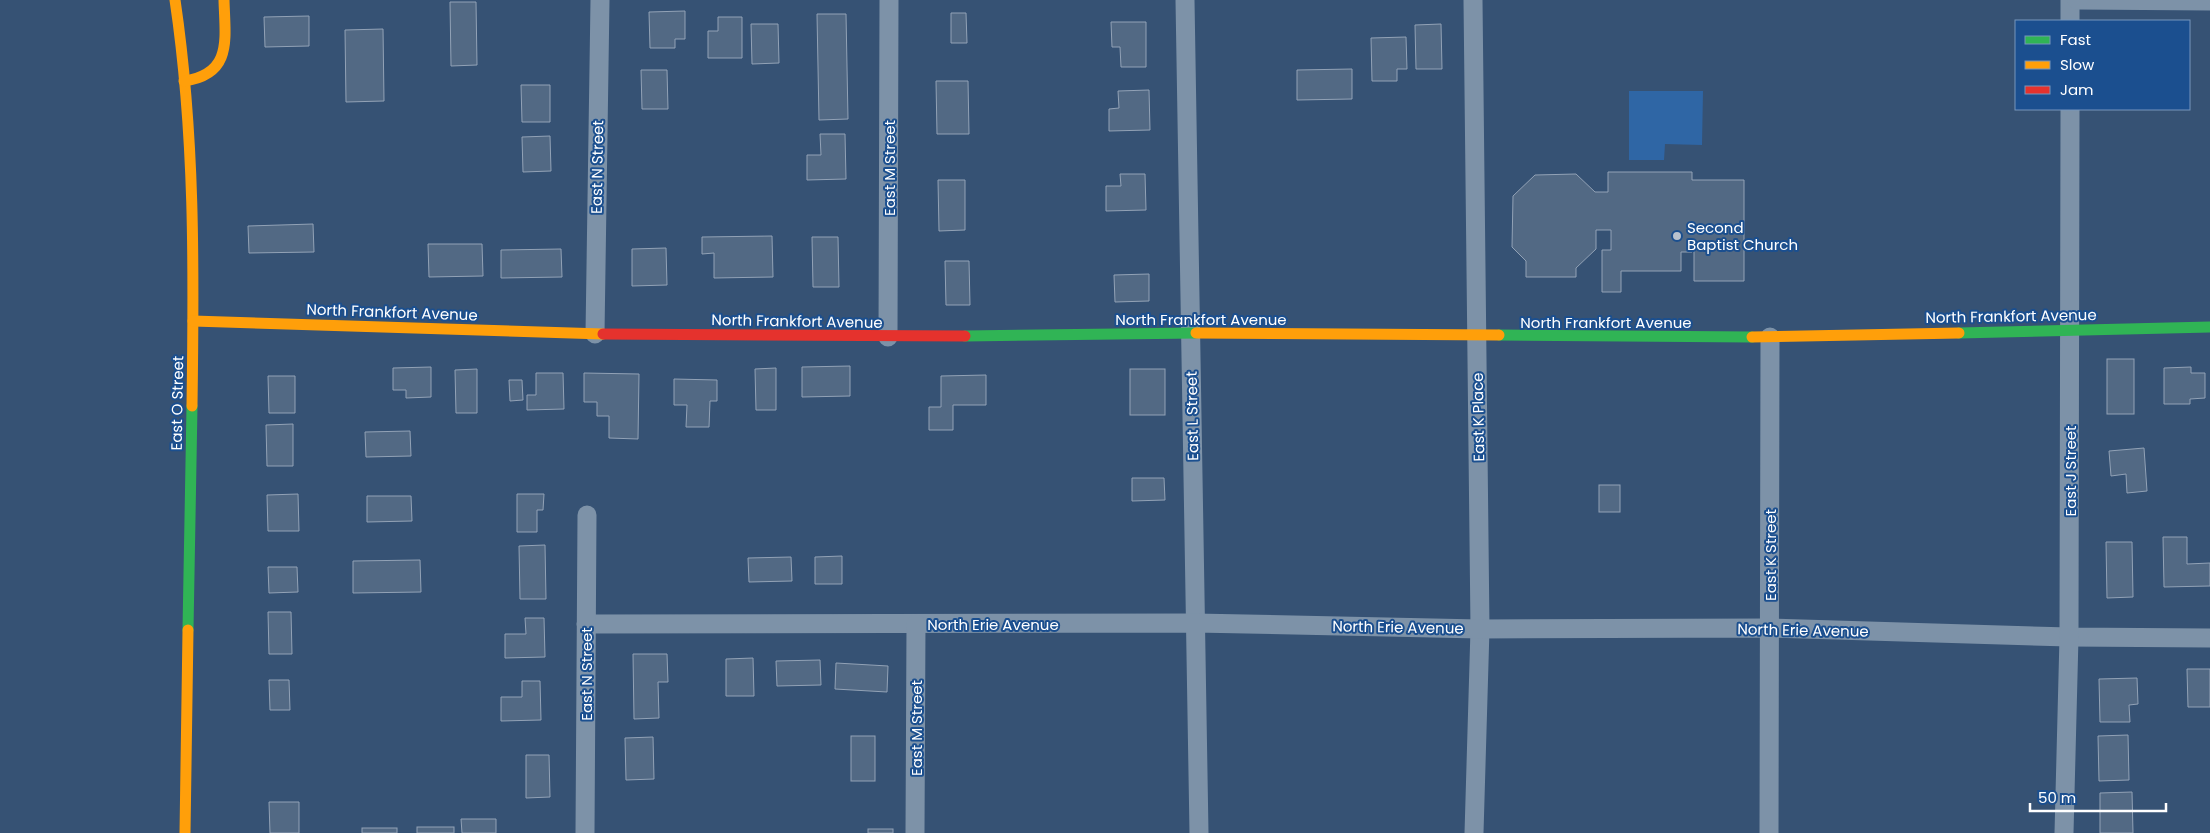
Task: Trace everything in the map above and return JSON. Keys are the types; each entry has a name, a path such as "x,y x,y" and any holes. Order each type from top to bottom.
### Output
{"street":[{"name":"East O Street","path":"175,0 192,183 193,320 185,833"},
{"path":"184,81 210,77 217,69 222,57 224,42 224,0"},
{"name":"East N Street","path":"595,334 600,0"},
{"name":"East M Street","path":"888,337 889,0"},
{"name":"East L Street","path":"1185,0 1199,833"},
{"name":"East K Place","path":"1473,0 1480,628 1474,833"},
{"path":"2070,0 2070,20"},
{"path":"2077,0 2210,1"},
{"name":"East J Street","path":"2064,833 2069,637 2070,110"},
{"name":"North Frankfort Avenue","path":"193,320 595,334 888,337 1191,333 1770,337 2210,327"},
{"name":"East K Street","path":"1769,833 1770,337"},
{"name":"East N Street","path":"585,833 587,515"},
{"name":"North Erie Avenue","path":"586,624 1194,623 1480,628 1770,628 2069,637 2210,638"},
{"name":"East M Street","path":"915,833 916,624"}],"shaded area":[{"path":"1629,91 1703,91 1702,145 1665,144 1664,160 1629,160"}],"building":[{"path":"450,2 476,2 477,65 451,66"},
{"path":"685,11 685,39 675,39 675,48 650,48 649,12"},
{"path":"951,13 966,13 967,43 951,43"},
{"path":"817,14 846,14 848,119 819,120"},
{"path":"309,16 309,46 265,47 264,17"},
{"path":"718,17 742,17 742,58 708,58 708,31 718,31"},
{"path":"1111,22 1146,22 1146,67 1121,67 1120,47 1112,47"},
{"path":"751,24 778,24 779,63 752,64"},
{"path":"1441,24 1442,69 1416,69 1415,25"},
{"path":"383,29 384,101 346,102 345,30"},
{"path":"1406,37 1407,69 1397,69 1397,81 1372,81 1371,38"},
{"path":"1352,69 1352,99 1297,100 1297,70"},
{"path":"641,70 667,70 668,109 642,109"},
{"path":"936,81 968,81 969,134 937,134"},
{"path":"521,85 550,85 550,122 522,122"},
{"path":"1149,90 1150,130 1109,131 1109,109 1119,108 1118,91"},
{"path":"820,134 845,134 846,179 807,180 807,155 821,155"},
{"path":"550,136 551,171 523,172 522,137"},
{"name":"Second Baptist Church","path":"1608,172 1692,172 1692,180 1744,180 1744,281 1694,281 1694,242 1692,242 1692,252 1681,252 1681,271 1621,271 1621,292 1602,292 1602,250 1611,250 1611,230 1596,230 1596,249 1576,268 1576,277 1526,277 1526,261 1512,247 1513,196 1535,175 1576,174 1595,192 1608,192"},
{"path":"1120,174 1145,174 1146,210 1106,211 1106,186 1121,186"},
{"path":"938,180 965,180 965,230 939,231"},
{"path":"313,224 314,252 249,253 248,226"},
{"path":"772,236 773,277 714,278 714,253 702,254 702,237"},
{"path":"812,237 838,237 839,287 813,287"},
{"path":"428,244 482,244 483,276 429,277"},
{"path":"666,248 667,285 632,286 632,249"},
{"path":"561,249 562,277 501,278 501,250"},
{"path":"945,261 969,261 970,305 946,305"},
{"path":"1149,274 1149,301 1115,302 1114,275"},
{"path":"2107,359 2134,359 2134,414 2107,414"},
{"path":"850,366 850,396 802,397 802,367"},
{"path":"431,367 431,397 406,398 406,390 393,390 393,368"},
{"path":"2191,367 2191,373 2205,373 2205,398 2190,399 2190,404 2164,404 2164,368"},
{"path":"776,368 776,410 756,410 755,369"},
{"path":"477,369 477,413 456,413 455,370"},
{"path":"1130,369 1165,369 1165,415 1130,415"},
{"path":"536,373 563,373 564,409 527,410 527,395 536,395"},
{"path":"584,373 639,374 638,439 609,438 609,416 597,416 597,402 584,402"},
{"path":"986,375 986,405 953,405 953,430 929,430 929,407 941,407 941,376"},
{"path":"268,376 295,376 295,413 269,413"},
{"path":"674,379 717,380 717,401 710,401 709,427 686,427 687,405 674,405"},
{"path":"509,380 522,380 523,400 510,401"},
{"path":"293,424 293,466 267,466 266,425"},
{"path":"410,431 411,456 366,457 365,432"},
{"path":"2144,448 2147,491 2127,493 2126,474 2111,476 2109,451"},
{"path":"1132,478 1164,478 1165,500 1132,501"},
{"path":"1599,485 1620,485 1620,512 1599,512"},
{"path":"298,494 299,531 268,531 267,495"},
{"path":"517,494 544,494 543,510 537,510 537,532 517,532"},
{"path":"367,496 411,496 412,521 367,522"},
{"path":"2163,537 2187,537 2187,564 2210,563 2210,586 2164,587"},
{"path":"2106,542 2132,542 2133,597 2107,598"},
{"path":"545,545 546,599 520,599 519,546"},
{"path":"842,556 842,584 815,584 815,557"},
{"path":"791,557 792,581 749,582 748,558"},
{"path":"420,560 421,592 353,593 353,561"},
{"path":"268,567 297,567 298,592 269,593"},
{"path":"268,612 291,612 292,654 269,654"},
{"path":"525,618 544,618 545,657 505,658 505,634 526,634"},
{"path":"633,654 667,654 668,682 658,682 659,718 634,719"},
{"path":"753,658 754,696 726,696 726,659"},
{"path":"820,660 821,685 777,686 776,661"},
{"path":"836,663 888,666 887,692 835,689"},
{"path":"2187,669 2210,669 2210,707 2188,707"},
{"path":"2137,678 2138,704 2129,705 2130,722 2100,722 2099,679"},
{"path":"269,680 289,680 290,710 270,710"},
{"path":"522,681 540,681 541,720 501,721 501,697 522,697"},
{"path":"2128,735 2129,780 2099,781 2098,736"},
{"path":"851,736 875,736 875,781 851,781"},
{"path":"653,737 654,779 626,780 625,738"},
{"path":"526,755 549,755 550,797 526,798"},
{"path":"2132,792 2133,833 2100,833 2100,793"},
{"path":"269,802 299,802 299,833 270,833"},
{"path":"461,819 496,819 496,833 462,833"},
{"path":"417,827 454,827 454,833 417,833"},
{"path":"362,828 397,828 397,833 362,833"},
{"path":"868,829 893,829 893,833 868,833"}],"traffic: fast":[{"path":"1959,333 2210,327"},
{"path":"965,336 1196,333"},
{"path":"1499,335 1752,337"},
{"path":"188,630 192,406"}],"traffic: slow":[{"path":"175,0 182,51 190,152 193,253 192,406"},
{"path":"184,81 200,77 211,71 218,63 225,41 224,0"},
{"path":"193,321 603,334"},
{"path":"1196,333 1499,335"},
{"path":"1752,337 1959,333"},
{"path":"185,833 188,630"}],"traffic: jam":[{"path":"603,334 965,336"}],"place":[{"name":"Second Baptist Church","path":"1677,236"}]}
